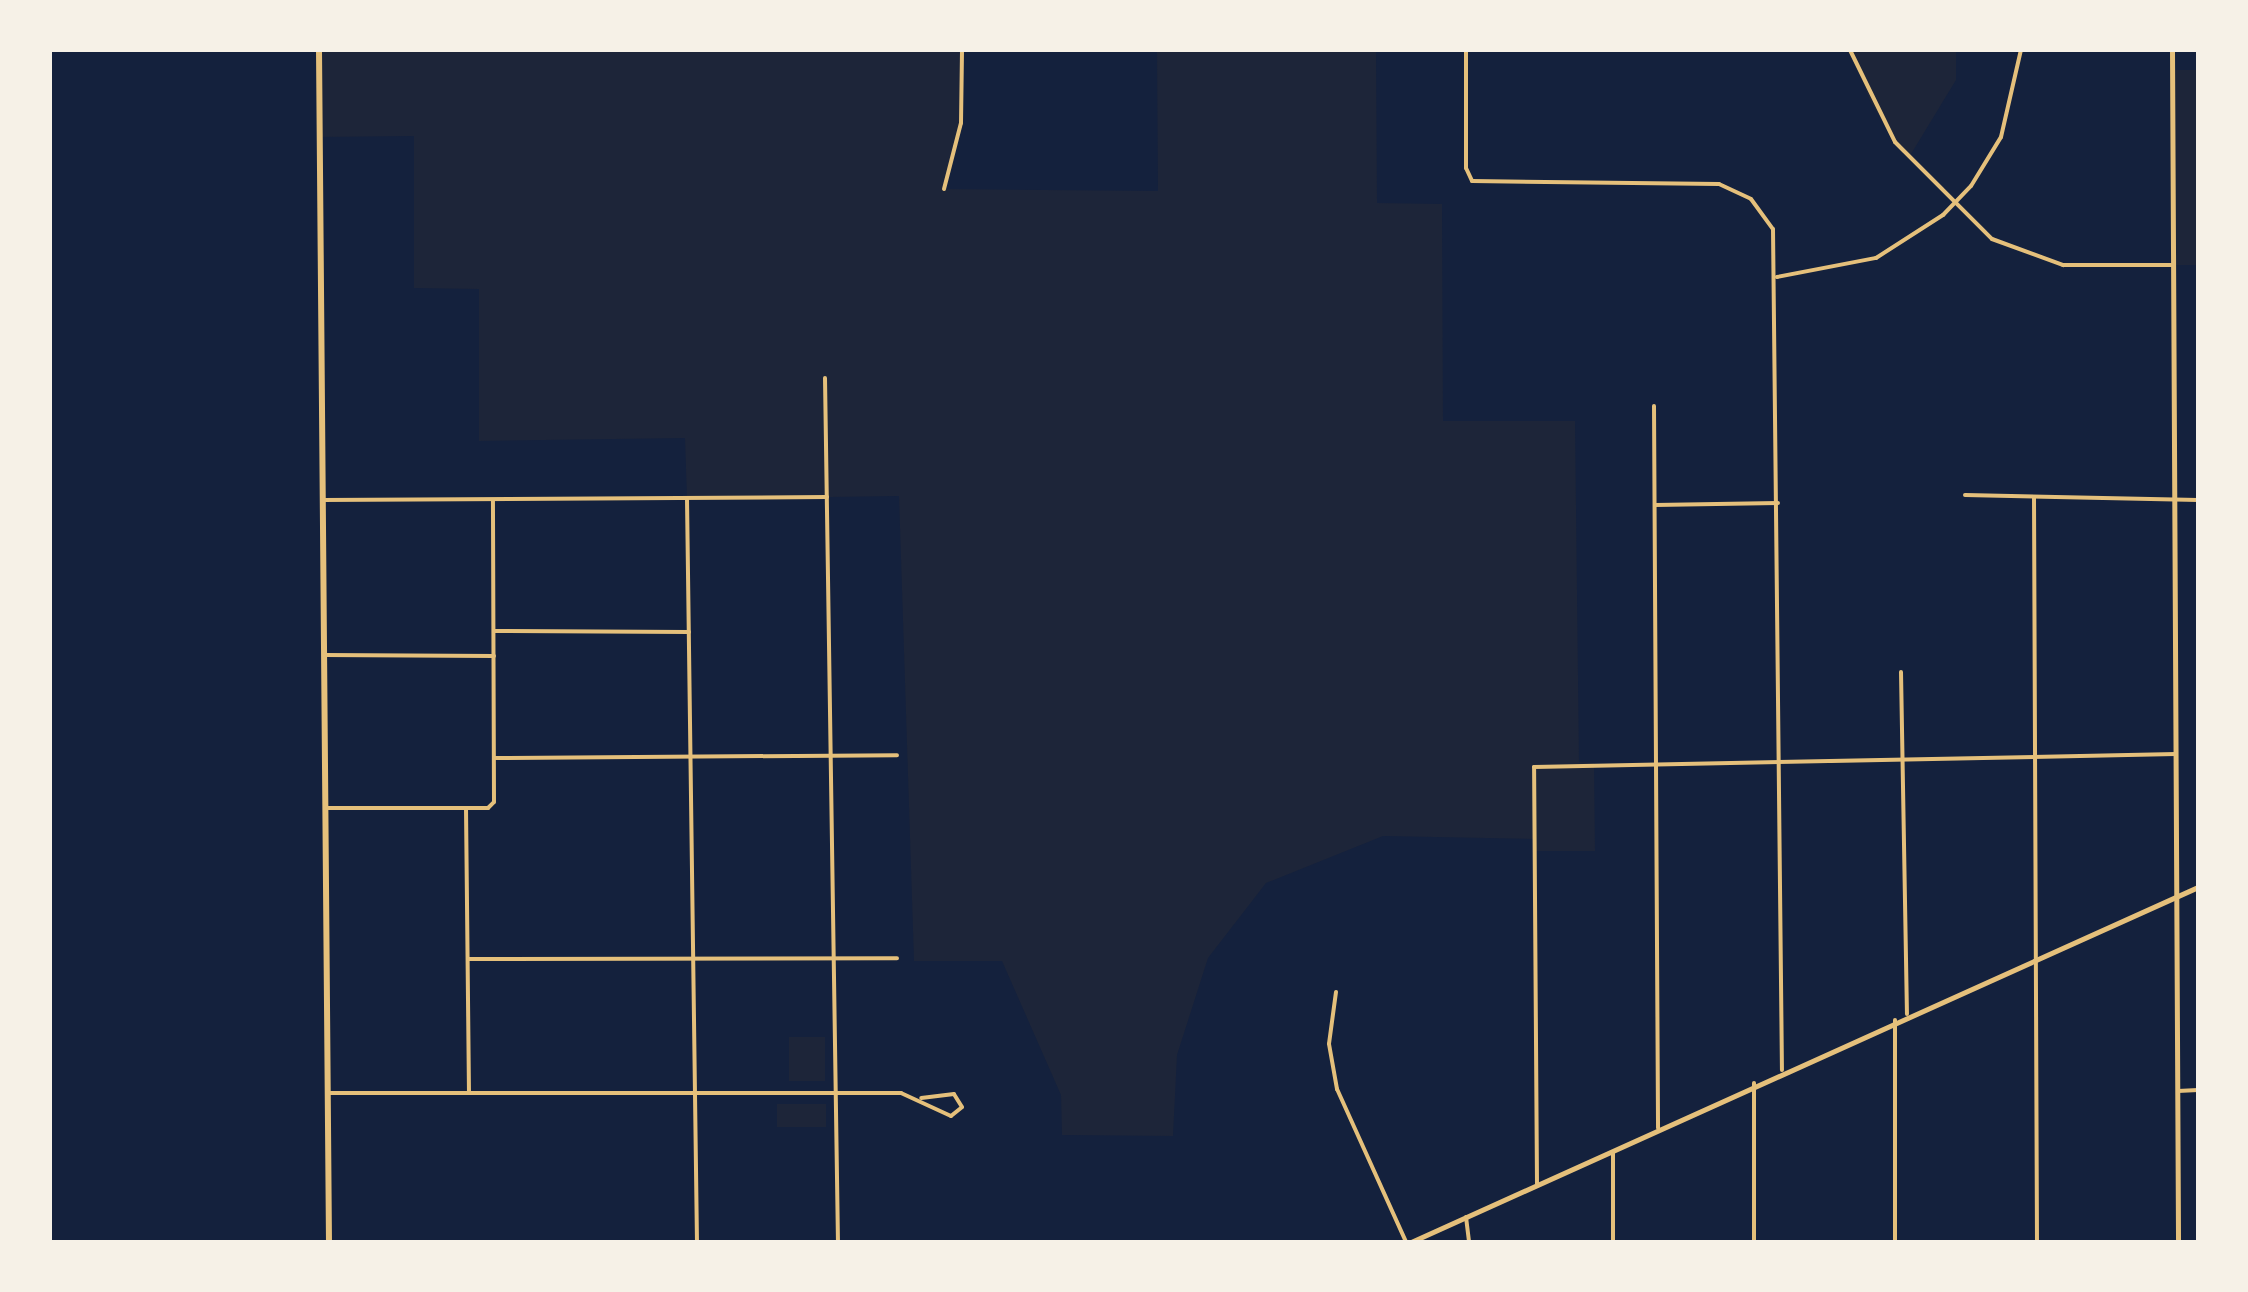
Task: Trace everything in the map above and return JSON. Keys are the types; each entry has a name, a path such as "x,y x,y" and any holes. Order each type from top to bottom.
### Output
{"main road":[{"path":"318,50 329,1242"}],"street":[{"path":"944,189 961,123 962,50"},
{"path":"1466,50 1470,179 1732,188 1770,222 1777,277 1782,1070"},
{"path":"1850,50 1882,122 1953,205 1992,239 2042,261 2173,265"},
{"path":"1777,277 1876,258 1953,205 2001,137 2021,50"},
{"path":"2172,50 2178,1242"},
{"path":"825,378 838,1242"},
{"path":"1654,406 1658,1128"},
{"path":"1965,495 2198,500"},
{"path":"2034,497 2037,1242"},
{"path":"322,500 828,498"},
{"path":"687,499 697,1242"},
{"path":"325,808 466,808 494,802 492,500"},
{"path":"1656,505 1778,503"},
{"path":"494,631 688,632"},
{"path":"324,655 494,656"},
{"path":"1901,672 1907,1014"},
{"path":"1537,1184 1534,767 1657,761 2176,754"},
{"path":"495,758 897,755"},
{"path":"466,808 469,1092"},
{"path":"1336,992 1330,1044 1336,1089 1409,1242 1782,1070 2176,894 2198,888"},
{"path":"468,959 897,958"},
{"path":"1895,1020 1895,1242"},
{"path":"1754,1083 1754,1242"},
{"path":"2178,1091 2198,1090"},
{"path":"328,1093 836,1093 921,1098 954,1094 962,1108 951,1116 921,1098"},
{"path":"1613,1149 1613,1242"},
{"path":"1466,1216 1469,1242"}],"shaded area":[{"path":"319,50 962,50 961,123 945,189 1158,191 1157,50 1376,50 1377,203 1442,204 1443,421 1575,421 1579,762 1594,763 1595,851 1534,851 1533,839 1383,836 1266,883 1208,958 1177,1055 1173,1136 1062,1135 1061,1095 1002,961 914,961 899,496 687,499 685,438 479,441 479,289 414,288 414,136 319,137"},
{"path":"1850,50 1956,50 1956,80 1908,159 1871,103"},
{"path":"2172,70 2198,70 2198,265 2172,265"},
{"path":"789,1037 825,1037 825,1081 789,1081"},
{"path":"777,1104 826,1104 826,1127 777,1127"}]}
